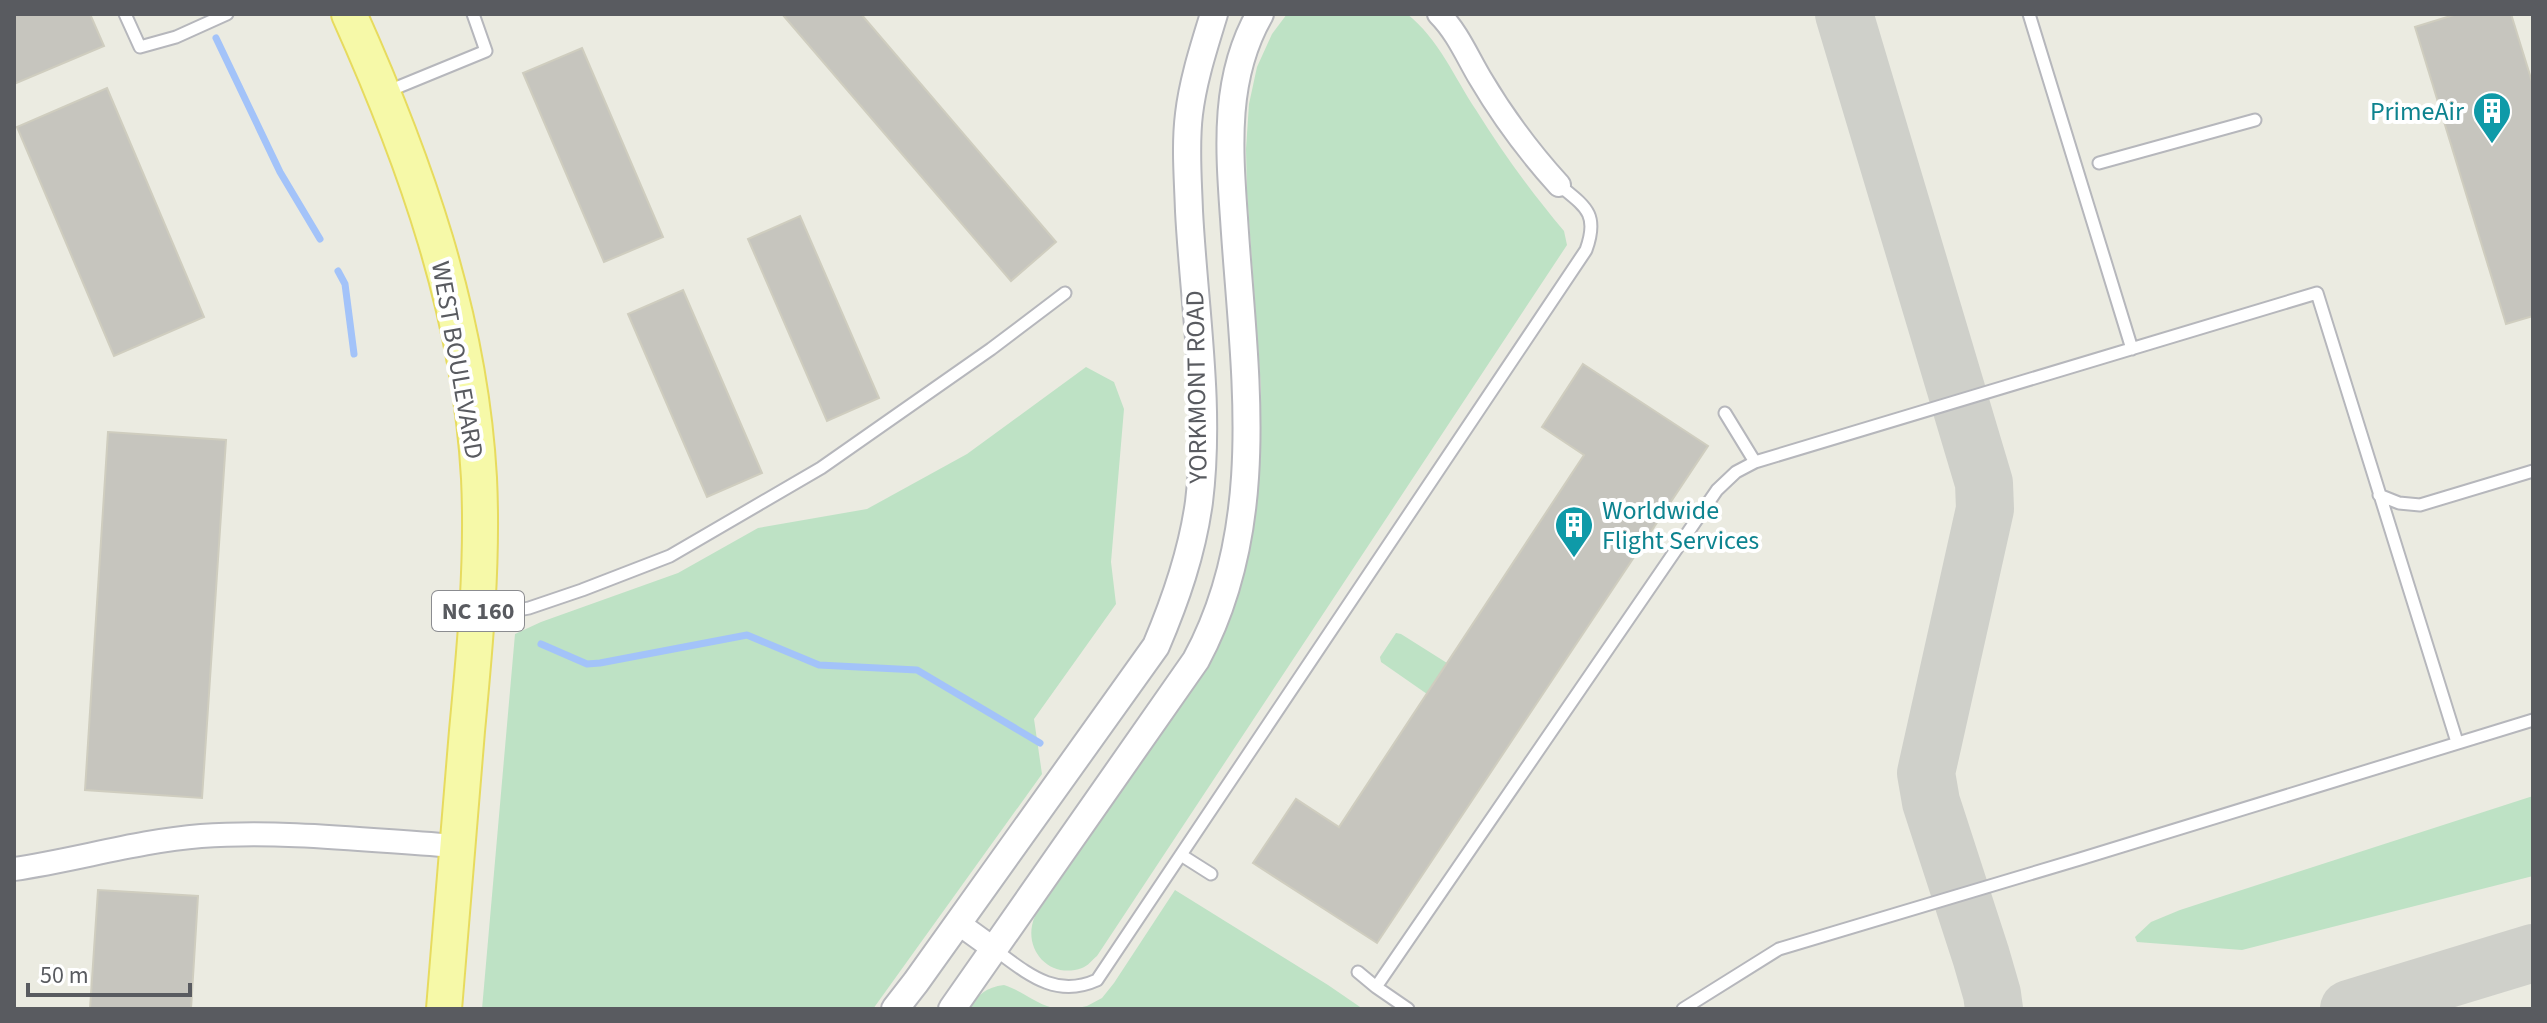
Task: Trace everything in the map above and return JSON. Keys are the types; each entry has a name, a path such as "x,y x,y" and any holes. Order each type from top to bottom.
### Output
{"main road":[{"name":"WEST BOULEVARD","path":"349,14 407,152 437,242 458,326 472,408 479,479 478,612 444,1009"}],"street":[{"name":"YORKMONT ROAD","path":"895,1009 1156,646 1181,586 1199,503 1202,447 1201,370 1190,233 1187,140 1195,83 1214,14"},
{"name":"YORKMONT ROAD","path":"952,1009 1196,660 1214,627 1228,586 1239,535 1247,452 1230,132 1232,96 1243,47 1260,14"},
{"path":"1439,14 1449,24 1481,80 1530,153 1559,185"},
{"path":"14,869 201,836 281,836 458,846"},
{"path":"958,923 994,949"}],"lane":[{"path":"125,14 140,47 176,37 227,14"},
{"path":"383,93 486,51 473,14"},
{"path":"2029,14 2132,349"},
{"path":"2099,163 2255,120"},
{"path":"994,949 1035,977 1059,988 1080,988 1097,980 1586,250 1592,233 1591,218 1586,206 1559,185"},
{"path":"478,612 502,613 529,608 670,556 821,468 1065,293"},
{"path":"1376,987 1717,490 1736,472 1755,462 2317,293 2457,742"},
{"path":"1725,413 1755,462"},
{"path":"2379,495 2399,503 2420,505 2533,471"},
{"path":"1683,1009 1779,949 2533,720"},
{"path":"1181,855 1211,874"},
{"path":"1358,972 1408,1009"}],"green space":[{"path":"1287,14 1407,14 1437,47 1507,157 1564,231 1567,245 1097,956 1082,968 1070,971 1059,969 1049,965 1035,950 1032,928 1035,916 1186,698 1208,657 1255,500 1261,453 1261,388 1246,149 1249,104 1257,67 1272,34"},
{"path":"1086,367 1114,382 1124,409 1111,562 1116,604 1034,719 1042,774 873,1009 482,1009 515,634 678,573 758,528 867,509 967,454"},
{"path":"1396,633 1447,663 1427,694 1381,662 1380,657"},
{"path":"2533,796 2533,876 2242,950 2137,942 2135,937 2151,922 2180,910"},
{"path":"1175,890 1363,1009 1073,1009 1102,998"},
{"path":"1004,985 1059,1009 968,1009 983,992"}],"building":[{"path":"14,14 90,14 104,46 14,84"},
{"path":"782,14 861,14 1056,242 1011,281"},
{"name":"PrimeAir","path":"2457,14 2511,14 2533,85 2533,316 2506,324 2415,27"},
{"path":"582,48 663,237 604,262 523,73"},
{"path":"107,88 204,317 114,356 17,127"},
{"path":"800,216 879,398 827,421 748,239"},
{"path":"683,290 762,473 707,497 628,314"},
{"name":"Worldwide Flight Services","path":"1583,364 1708,446 1377,943 1253,863 1296,799 1339,827 1584,455 1542,427"},
{"path":"108,432 226,440 202,798 85,790"},
{"path":"98,890 198,896 191,1009 90,1009"}],"waterway":[{"path":"216,38 280,172 320,239"},
{"path":"338,271 345,284 354,354"},
{"path":"541,644 587,664 747,635 819,665 917,670 1040,743"}],"taxiway":[{"path":"1844,14 1984,483 1985,509 1926,773 1931,802 1981,956 1994,1009"},
{"path":"2349,1009 2533,953"}],"place":[{"name":"PrimeAir","path":"2492,145"},
{"name":"Worldwide Flight Services","path":"1574,559"}]}
